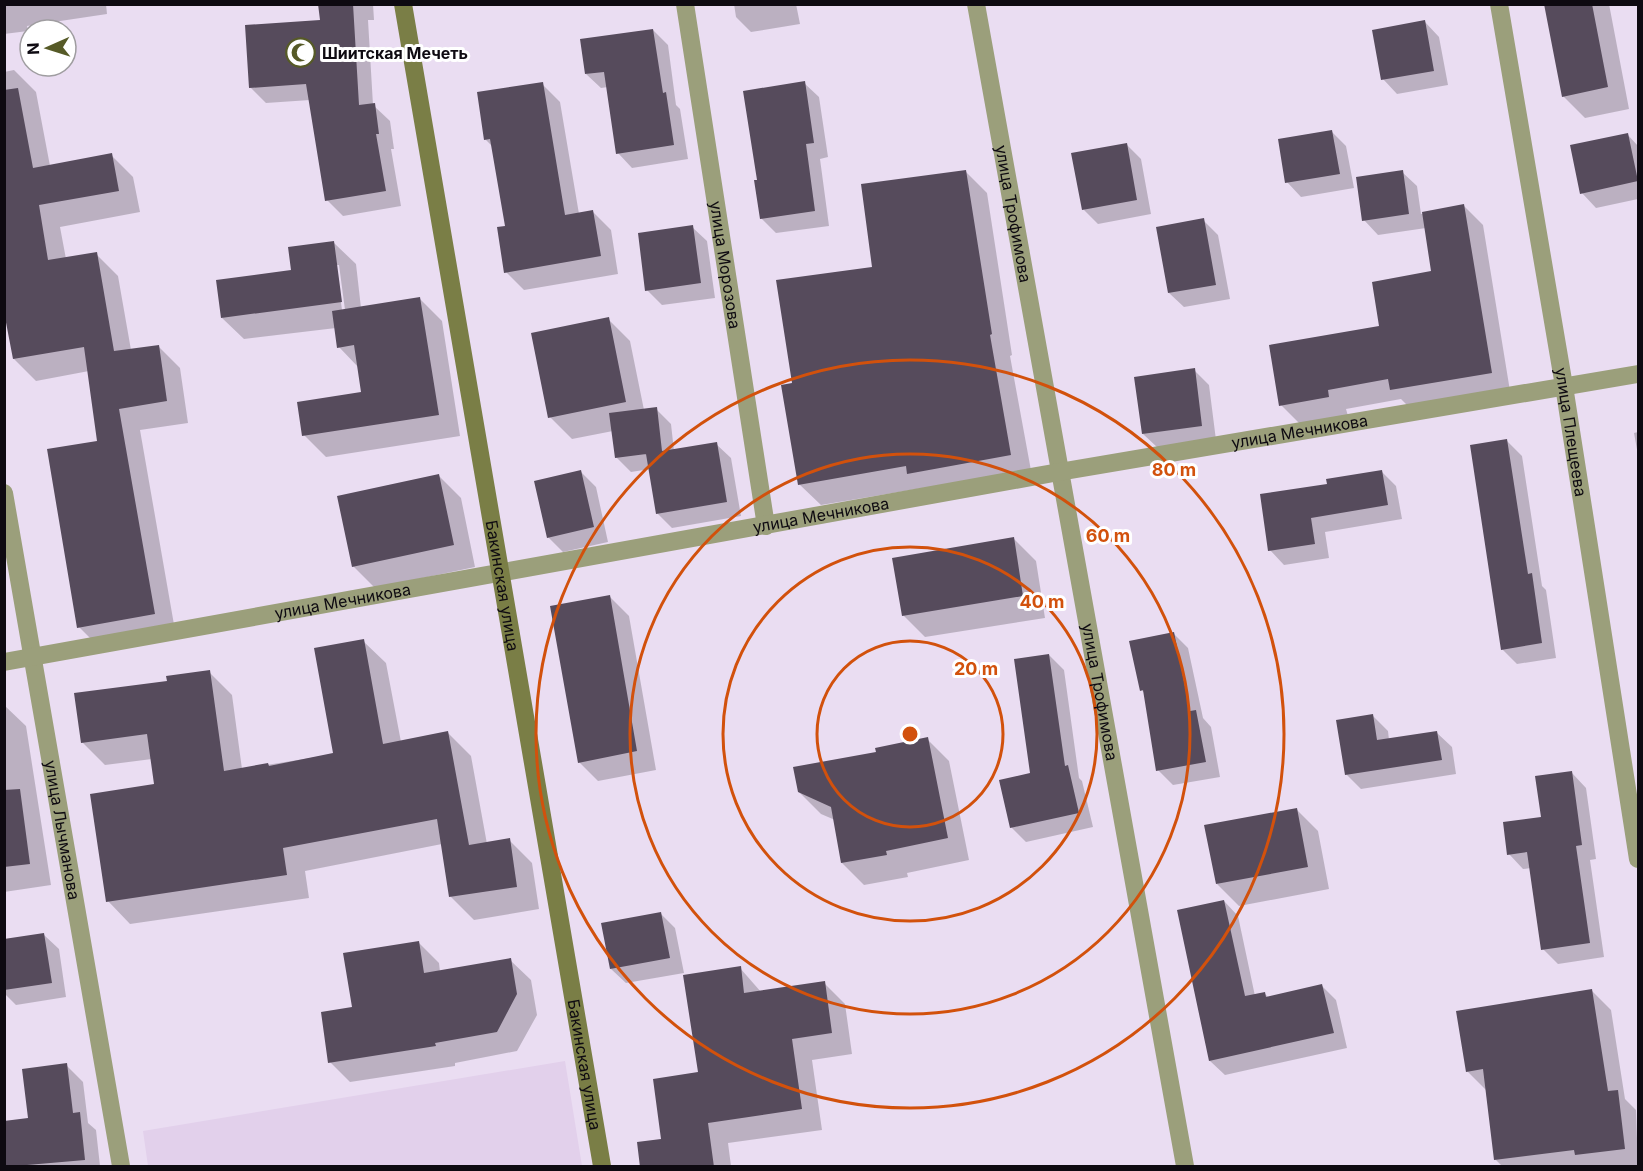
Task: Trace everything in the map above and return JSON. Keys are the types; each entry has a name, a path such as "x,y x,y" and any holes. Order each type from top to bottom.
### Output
{"main road":[{"name":"Бакинская улица","path":"403,4 602,1167"}],"street":[{"name":"улица Морозова","path":"685,4 766,526"},
{"name":"улица Трофимова","path":"976,4 1059,472 1116,769 1185,1167"},
{"name":"улица Плещеева","path":"1499,4 1564,386 1638,859"},
{"name":"улица Мечникова","path":"4,662 1059,472 1638,374"},
{"name":"улица Лычманова","path":"4,493 121,1167"}],"shaded area":[{"path":"565,1061 582,1166 148,1166 143,1131"}],"building":[{"path":"318,4 353,4 359,105 375,103 379,134 376,134 386,191 325,201 306,84 249,88 245,25 320,20"},
{"path":"1544,4 1592,4 1608,87 1562,97"},
{"path":"1425,20 1434,71 1381,80 1372,30"},
{"path":"653,29 674,145 616,154 604,72 585,74 580,39"},
{"path":"805,81 814,143 806,144 815,211 760,219 754,180 757,180 743,91"},
{"path":"543,82 565,215 593,210 601,256 504,273 497,227 505,226 490,139 484,140 477,92"},
{"path":"18,88 33,168 112,153 119,191 39,205 48,260 97,252 114,351 159,345 167,401 119,409 155,614 77,628 47,449 97,441 84,347 13,359 4,312 4,90"},
{"path":"1332,130 1340,174 1285,183 1278,139"},
{"path":"1628,133 1638,181 1580,194 1570,145"},
{"path":"1127,143 1137,200 1082,210 1071,153"},
{"path":"966,170 992,334 990,335 1011,455 907,474 906,466 798,485 781,385 792,383 776,280 872,267 861,184"},
{"path":"1403,170 1409,214 1362,221 1356,177"},
{"path":"1464,204 1492,373 1390,390 1388,379 1328,390 1329,397 1279,406 1269,345 1379,326 1372,282 1431,271 1422,212"},
{"path":"1204,218 1216,285 1168,293 1156,227"},
{"path":"693,225 701,283 645,291 638,233"},
{"path":"334,241 342,302 221,318 216,280 291,270 288,247"},
{"path":"420,297 439,415 302,436 297,402 361,392 354,345 337,348 332,311"},
{"path":"609,317 626,402 548,418 531,333"},
{"path":"1195,368 1202,426 1142,434 1134,377"},
{"path":"657,407 662,451 717,442 727,502 656,514 646,454 615,458 609,413"},
{"path":"1507,439 1528,574 1532,573 1542,643 1501,650 1470,445"},
{"path":"581,470 594,527 547,538 534,481"},
{"path":"1382,470 1388,505 1311,518 1315,544 1268,551 1260,494 1327,484 1326,479"},
{"path":"439,474 454,545 352,567 337,496"},
{"path":"1014,537 1023,596 902,616 892,558"},
{"path":"610,595 637,751 578,763 550,606"},
{"path":"1174,632 1190,711 1196,710 1206,762 1156,771 1143,690 1140,691 1129,641"},
{"path":"364,639 383,744 448,731 469,845 510,838 517,887 449,897 437,819 283,848 287,875 106,902 90,794 154,784 147,734 81,743 74,693 167,681 166,676 210,670 224,771 268,763 269,766 333,753 314,648"},
{"path":"1049,654 1065,766 1068,765 1079,813 1010,828 999,780 1030,773 1014,659"},
{"path":"1373,714 1377,740 1437,731 1442,760 1345,775 1336,720"},
{"path":"928,737 948,838 886,851 887,855 841,863 831,807 798,792 793,767 876,752 875,748"},
{"path":"1572,771 1582,845 1576,846 1590,943 1541,950 1527,852 1507,855 1503,822 1541,817 1535,776"},
{"path":"20,789 30,864 4,867 4,790"},
{"path":"1297,808 1308,867 1216,884 1204,825"},
{"path":"1224,900 1245,996 1265,992 1266,997 1322,984 1334,1033 1209,1061 1177,910"},
{"path":"661,912 670,958 610,969 601,923"},
{"path":"44,933 52,983 4,990 4,939"},
{"path":"419,941 424,973 511,958 517,994 497,1032 435,1043 436,1046 328,1063 321,1012 352,1007 343,953"},
{"path":"741,966 744,993 825,981 832,1033 792,1039 802,1109 708,1123 714,1167 640,1167 637,1142 661,1139 653,1079 698,1072 683,975"},
{"path":"1592,989 1608,1091 1618,1090 1625,1149 1575,1155 1574,1150 1494,1160 1483,1069 1466,1072 1456,1011"},
{"path":"67,1063 73,1113 80,1112 85,1160 4,1167 4,1121 28,1118 22,1069"}],"place":[{"name":"Шиитская Мечеть","path":"301,53"}]}
